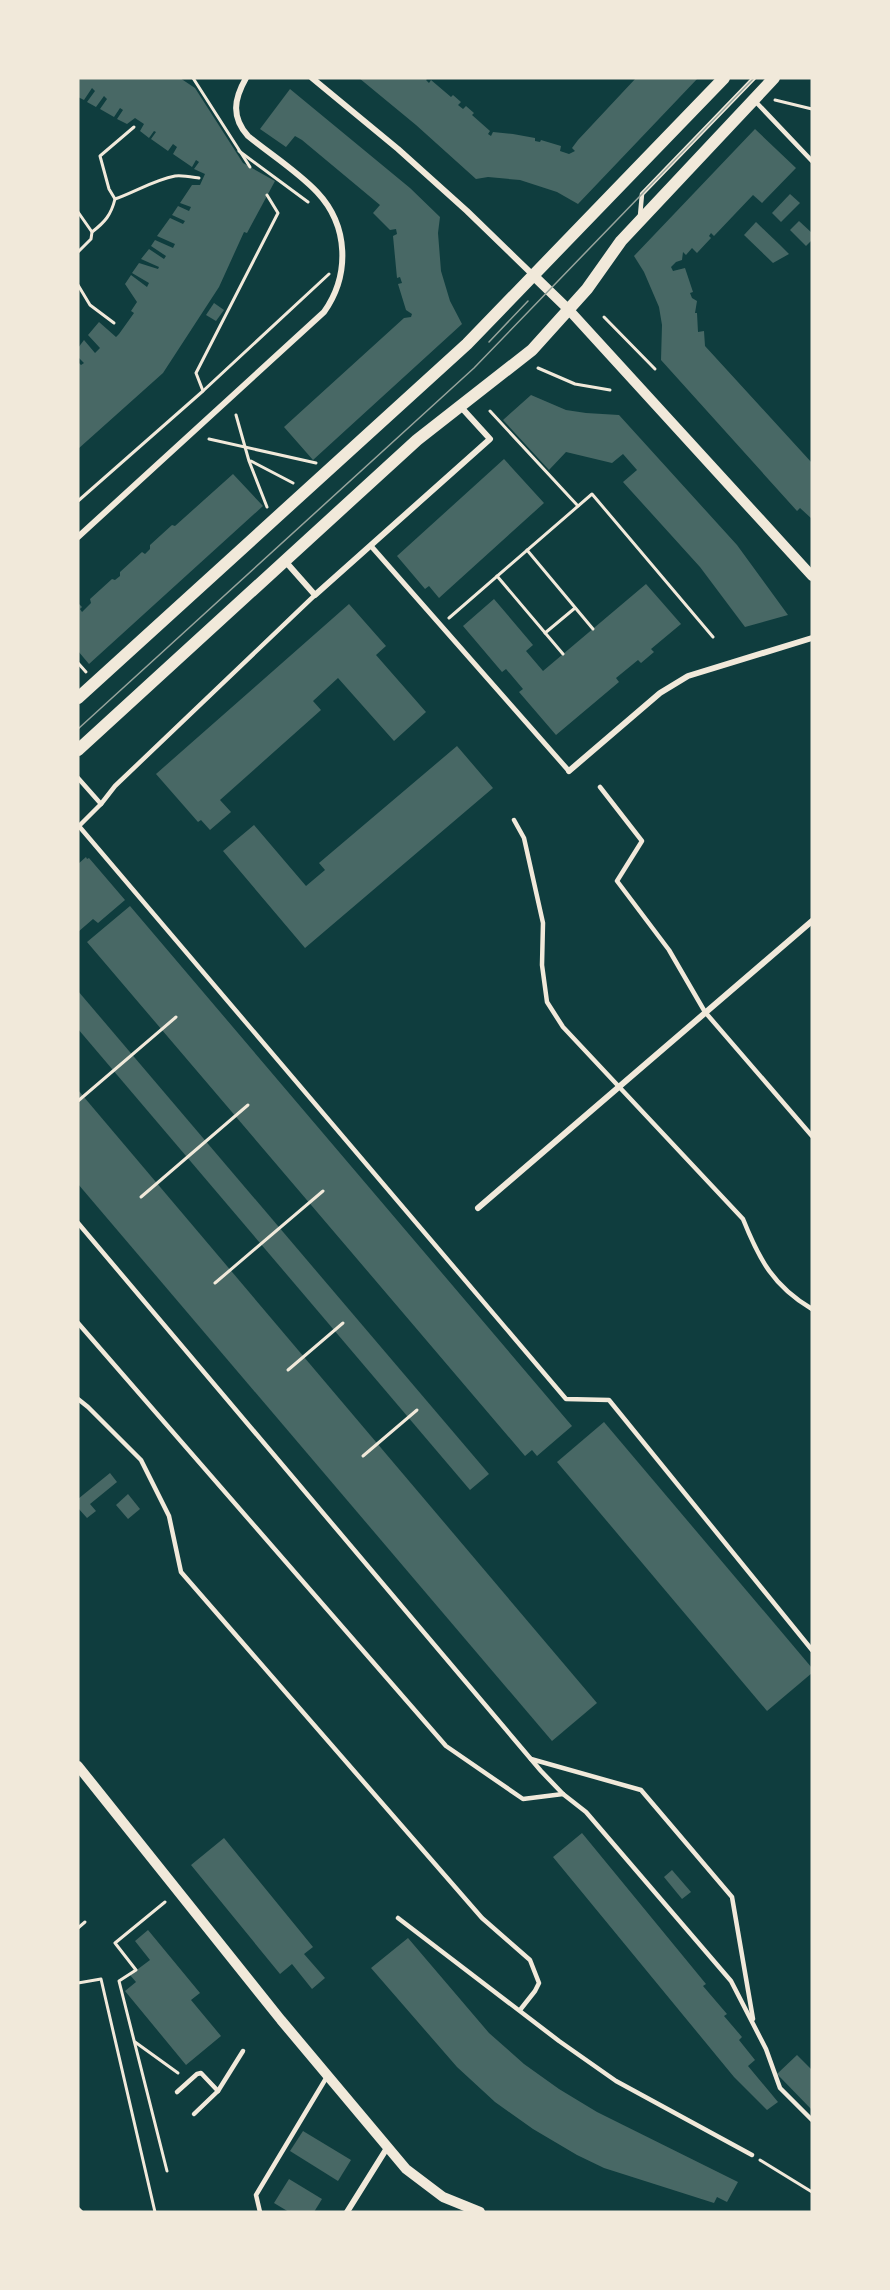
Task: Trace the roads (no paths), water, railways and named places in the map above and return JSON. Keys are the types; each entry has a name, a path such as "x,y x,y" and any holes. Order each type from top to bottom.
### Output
{"main road":[{"path":"78,698 467,344 724,78"},
{"path":"78,750 417,440 532,350 587,289 621,241 774,78"}],"street":[{"path":"78,537 324,312 337,291 343,268 343,255 333,216 317,191 240,128 235,107 240,88 246,78"},
{"path":"312,78 398,149 467,211 569,310 812,576"},
{"path":"285,561 315,595 371,546 490,439 459,406"},
{"path":"371,546 569,771 660,693 688,676 812,638"},
{"path":"478,1208 812,921"},
{"path":"78,1766 387,2148 406,2169 432,2190 454,2203 480,2212"},
{"path":"347,2212 387,2148"}],"lane":[{"path":"639,222 642,194 754,78"},
{"path":"754,99 812,161"},
{"path":"315,595 115,786 101,804 78,826 566,1399 609,1400 812,1650"},
{"path":"78,778 101,804"},
{"path":"600,787 642,840 617,881 669,950 705,1012 812,1136"},
{"path":"514,820 524,838 543,923 542,965 547,1002 563,1028 743,1219 758,1254 776,1281 812,1309"},
{"path":"78,1223 531,1759 563,1794 586,1812 731,1981 766,2049 780,2088 812,2120"},
{"path":"78,1323 446,1746 523,1799 563,1794"},
{"path":"78,1399 141,1460 170,1516 181,1572 482,1918 530,1959 538,1983 535,1991 520,2010"},
{"path":"531,1759 641,1790 694,1852 732,1898 754,2024"},
{"path":"398,1918 559,2041 616,2081 752,2155"},
{"path":"194,2114 218,2091 243,2051"},
{"path":"177,2092 201,2073 218,2091"},
{"path":"260,2212 256,2195 328,2075"}],"tram line":[{"path":"78,729 474,368 754,78"},
{"path":"489,342 528,301"}]}
